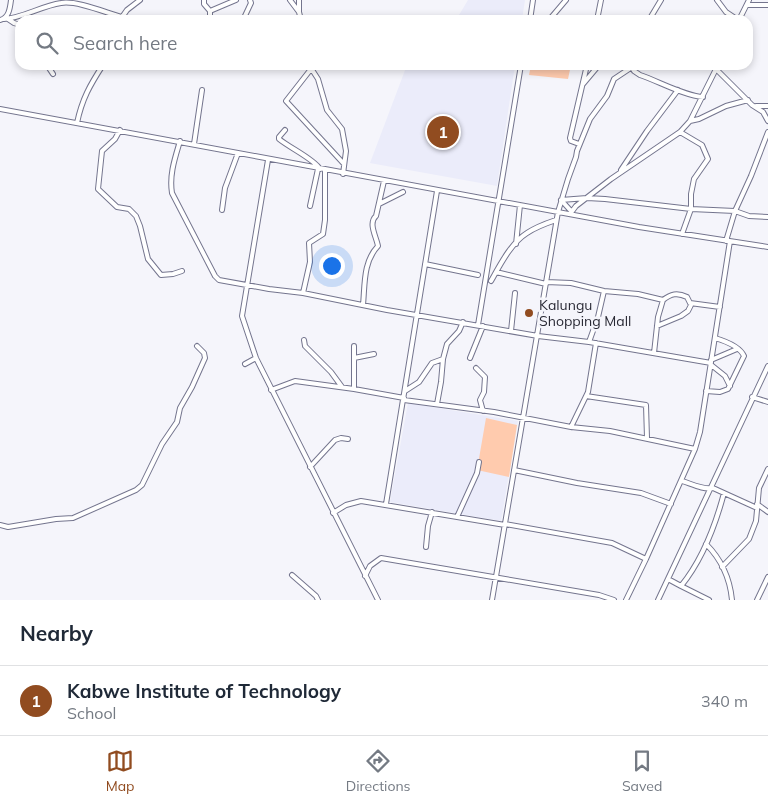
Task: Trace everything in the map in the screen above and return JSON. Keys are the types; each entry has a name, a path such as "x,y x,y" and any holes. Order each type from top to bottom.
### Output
{"street":[{"path":"4,19 9,12 11,0"},
{"path":"124,15 140,0"},
{"path":"204,0 210,15"},
{"path":"210,11 236,0"},
{"path":"245,15 251,3 250,0"},
{"path":"290,0 300,12"},
{"path":"299,0 300,15"},
{"path":"531,15 533,0"},
{"path":"553,15 566,0"},
{"path":"598,15 601,0"},
{"path":"652,15 661,0"},
{"path":"717,0 726,12 731,15"},
{"path":"741,15 749,0"},
{"path":"23,15 40,8 66,2 86,6 110,15"},
{"path":"746,5 768,5"},
{"path":"51,70 53,74"},
{"path":"77,123 87,91 100,70"},
{"path":"307,70 286,101 344,164"},
{"path":"311,70 318,79 327,110 342,129 346,147 343,174"},
{"path":"470,358 480,325 520,70"},
{"path":"579,144 571,141 570,138 586,70"},
{"path":"581,88 595,70"},
{"path":"492,600 538,336 556,220 561,200 579,144 590,119 607,96 614,79 626,70"},
{"path":"633,70 640,75 678,90 696,96 703,96"},
{"path":"570,213 618,174 680,132 690,120 716,70"},
{"path":"720,70 756,106 768,121"},
{"path":"194,144 202,90"},
{"path":"618,174 678,90"},
{"path":"690,120 699,119 726,106 748,100"},
{"path":"756,106 768,106"},
{"path":"0,109 180,141 268,160 520,206 768,247"},
{"path":"120,130 115,139 102,151 98,189 117,206 129,209 136,216 148,259 161,275 182,271"},
{"path":"285,130 279,139 310,159 319,169"},
{"path":"680,132 702,145 708,160 694,179 690,209 682,234"},
{"path":"626,600 682,481 700,432 720,307 728,241 735,211 768,132"},
{"path":"180,141 172,167 171,186 174,199 215,276 219,280 303,293 538,336 589,342 711,363 724,376 730,386"},
{"path":"222,210 225,188 238,154"},
{"path":"268,160 242,316 256,358 271,390 378,600"},
{"path":"310,206 319,169"},
{"path":"303,293 309,268 309,243 322,234 325,220 326,170"},
{"path":"363,305 364,275 370,254 378,246 372,224 384,181"},
{"path":"386,504 437,191"},
{"path":"379,204 403,192"},
{"path":"561,200 587,198 638,202 690,209 735,211 749,216 768,217"},
{"path":"561,200 570,213"},
{"path":"516,244 520,206"},
{"path":"491,281 516,244 526,233 556,220"},
{"path":"425,264 478,275"},
{"path":"496,272 546,283 571,283 604,291 638,294 663,300"},
{"path":"589,342 598,318 604,291"},
{"path":"511,331 515,293"},
{"path":"654,353 657,326 663,300 672,294 687,296 690,308 681,316 657,326"},
{"path":"690,303 720,307"},
{"path":"437,404 447,344 459,331 463,322"},
{"path":"706,391 724,391 730,386 744,356 724,340 715,338"},
{"path":"304,340 305,346 331,372 342,387"},
{"path":"571,427 586,396 596,344"},
{"path":"0,525 8,527 73,518 136,490 142,485 162,444 176,422 180,408 203,363 204,353 197,346"},
{"path":"354,346 354,389"},
{"path":"711,363 737,349"},
{"path":"354,358 374,354"},
{"path":"245,364 256,358"},
{"path":"405,391 419,382 432,363 443,359"},
{"path":"658,600 768,366"},
{"path":"476,368 485,377 484,392 480,400 483,411"},
{"path":"271,390 295,381 342,387 571,427 610,431 695,448"},
{"path":"586,396 646,405 646,438"},
{"path":"752,397 768,402"},
{"path":"310,467 335,440 341,438 348,439"},
{"path":"457,517 477,473 479,462"},
{"path":"722,566 749,539 756,520 759,488 768,468"},
{"path":"514,470 641,493 671,504"},
{"path":"682,481 710,490 713,488 768,512"},
{"path":"680,586 690,575 706,544 716,522 724,493"},
{"path":"333,513 346,505 362,501 386,504 612,542 646,559"},
{"path":"426,547 428,526 432,512"},
{"path":"706,544 716,554 722,566 732,600"},
{"path":"366,576 370,566 381,558 598,595 614,600"},
{"path":"292,575 318,600"},
{"path":"757,600 768,577"},
{"path":"668,579 709,600"}],"shaded area":[{"path":"468,0 525,0 523,15 459,15"},
{"path":"405,70 514,70 497,186 370,163"},
{"path":"530,70 570,70 568,79 529,75"},
{"path":"408,403 518,421 501,521 390,502"},
{"path":"486,418 517,425 509,477 477,470"}],"place":[{"name":"Kabwe Institute of Technology","path":"443,132"},
{"name":"Kalungu Shopping Mall","path":"529,313"}]}
